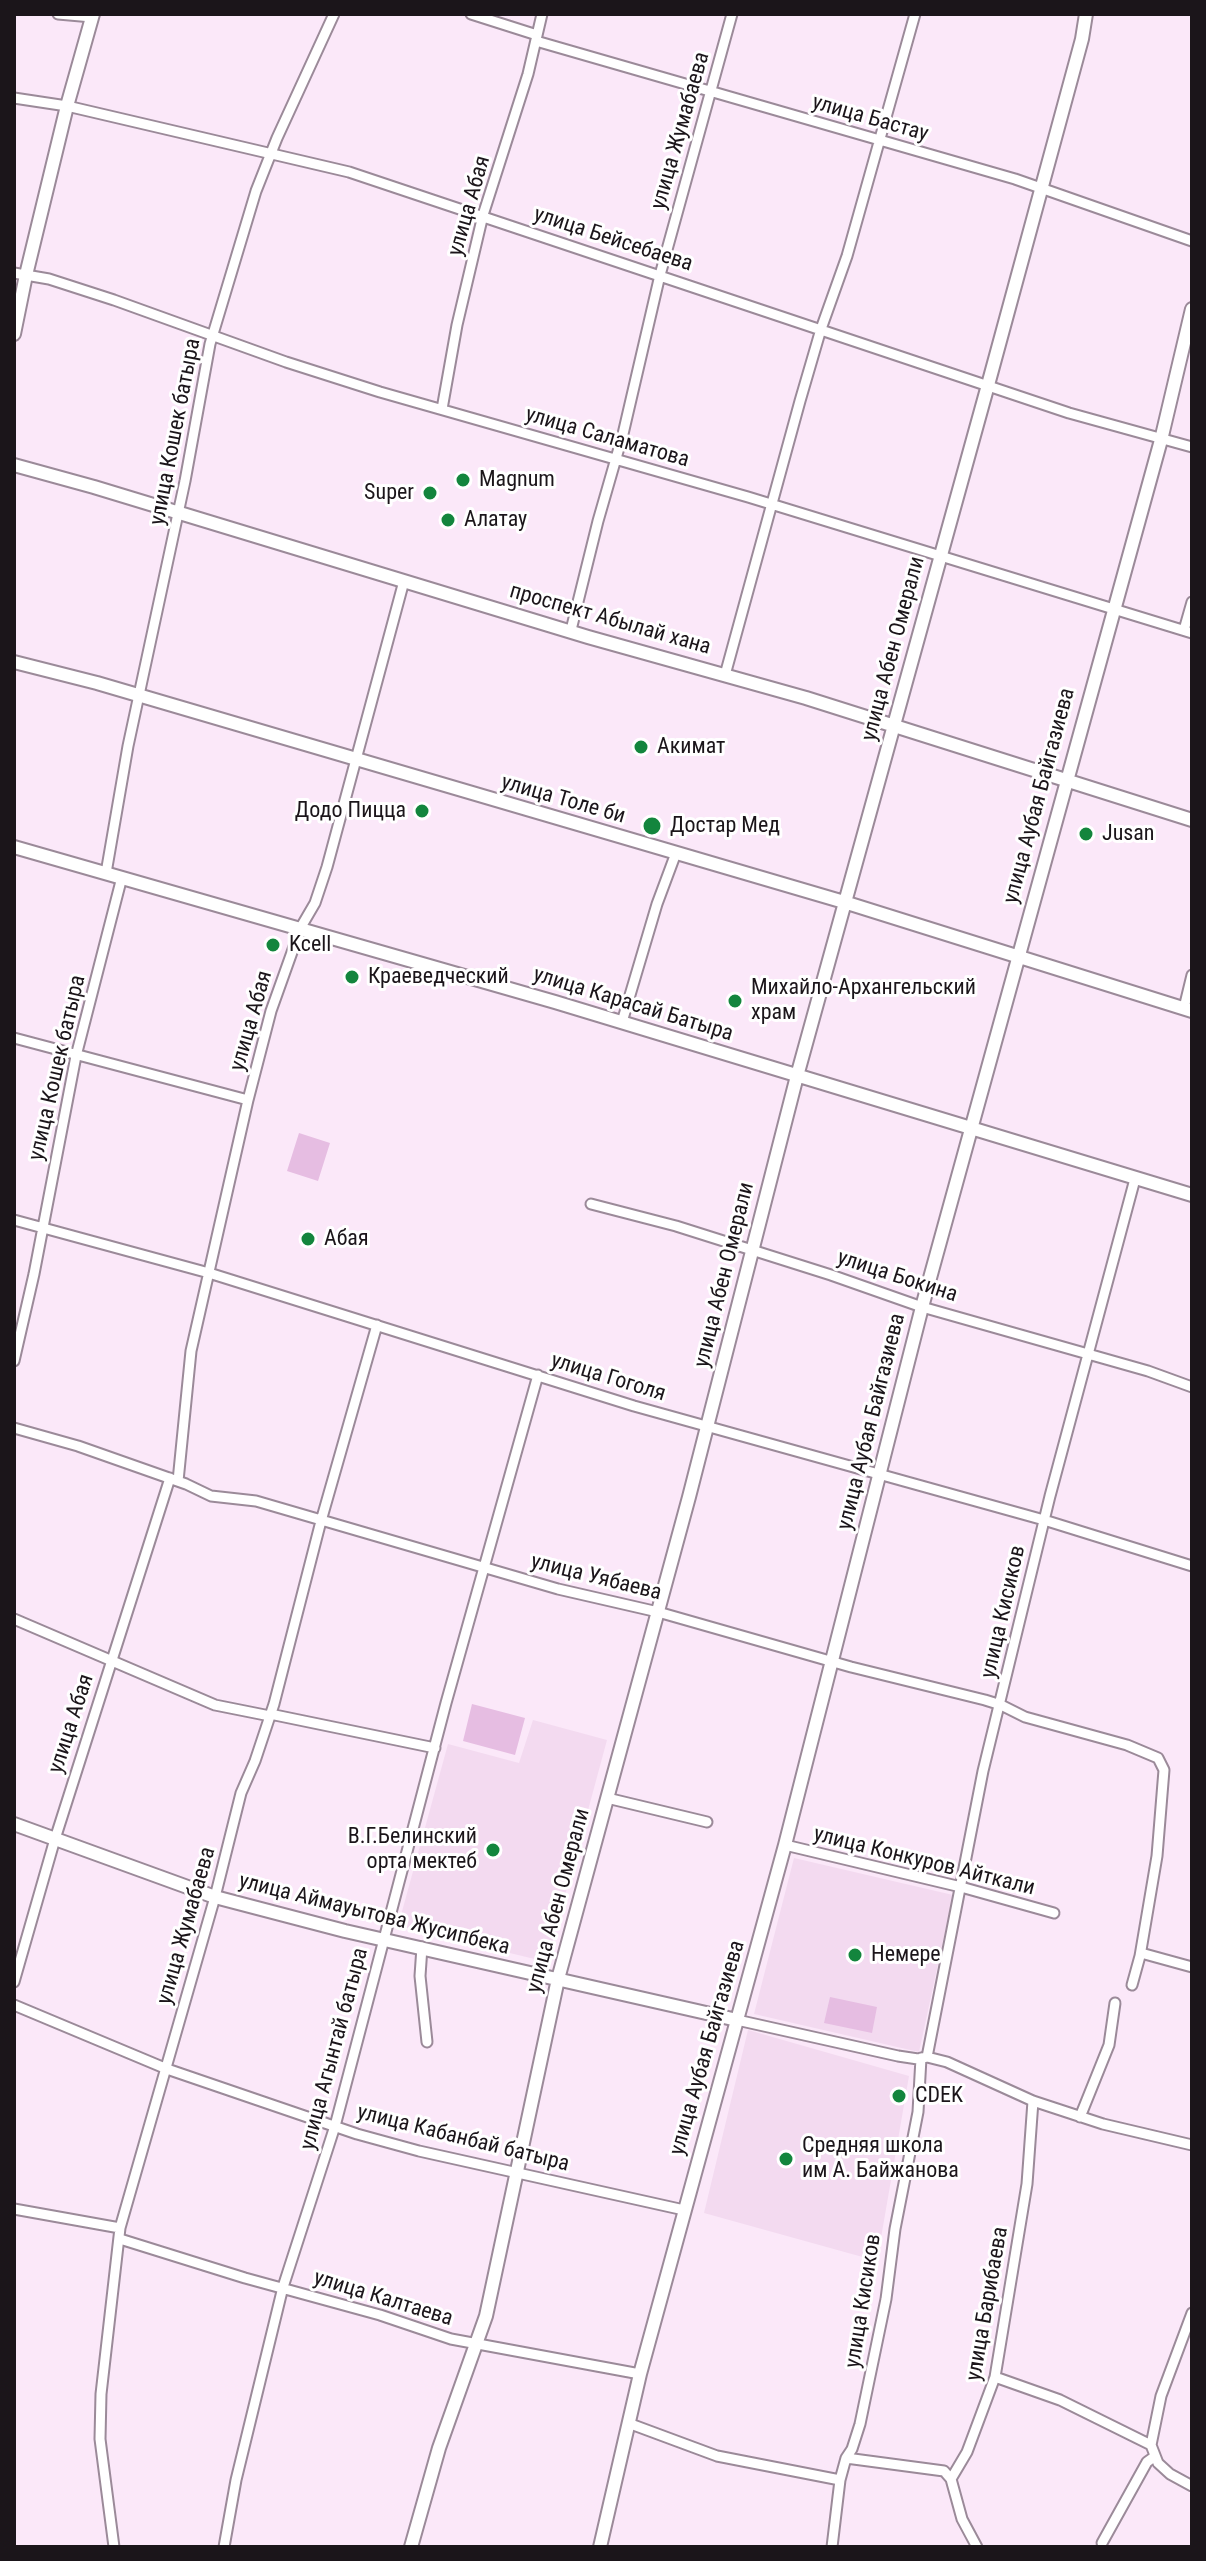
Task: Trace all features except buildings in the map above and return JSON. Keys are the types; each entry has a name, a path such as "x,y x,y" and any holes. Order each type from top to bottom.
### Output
{"main road":[{"name":"улица Абен Омерали","path":"411,2547 439,2448 486,2316 558,1979 658,1612 797,1076 988,385 1082,39 1086,14"},
{"path":"14,334 20,274 93,16"},
{"name":"улица Аубая Байгазиева","path":"600,2547 640,2374 785,1845 922,1307 1161,440 1192,309"},
{"name":"проспект Абылай хана","path":"14,465 895,726 1192,820"},
{"name":"улица Толе би","path":"14,662 844,902 1188,1010"},
{"name":"улица Карасай Батыра","path":"14,847 301,927 1192,1195"},
{"name":"улица Аймауытова Жусипбека","path":"14,1824 215,1897 345,1931 737,2020"}],"street":[{"path":"58,14 93,16"},
{"name":"улица Кошек батыра","path":"106,873 138,696 178,514 212,336 256,191 334,14"},
{"name":"улица Бастау","path":"471,14 536,38 712,93 1015,179 1192,241"},
{"name":"улица Абая","path":"442,409 457,325 483,215 528,74 542,14"},
{"name":"улица Жумабаева","path":"571,630 598,521 617,460 660,275 732,14"},
{"path":"725,675 821,329 847,256 915,14"},
{"name":"улица Бейсебаева","path":"14,98 67,106 349,172 988,385 1192,447"},
{"name":"улица Саламатова","path":"20,274 49,279 114,300 321,374 773,505 1188,632"},
{"name":"улица Абая","path":"14,1982 111,1660 174,1480 189,1365 248,1100 271,1011 301,927 311,911 327,867 404,581"},
{"path":"1188,632 1192,602"},
{"path":"622,1022 657,904 676,853"},
{"name":"улица Кошек батыра","path":"14,1361 76,1056 122,877"},
{"path":"1188,1010 1192,975"},
{"path":"14,1038 248,1100"},
{"name":"улица Кисиков","path":"832,2547 840,2480 860,2424 886,2299 895,2229 918,2112 924,2058 983,1771 1044,1520 1135,1179"},
{"name":"улица Бокина","path":"591,1204 752,1250 922,1307 1087,1353 1192,1387"},
{"name":"улица Гоголя","path":"14,1220 209,1273 706,1426 1044,1520 1192,1566"},
{"name":"улица Жумабаева","path":"114,2547 100,2439 101,2394 120,2234 215,1897 241,1793 270,1715 377,1325"},
{"name":"улица Агынтай батыра","path":"224,2547 234,2501 232,2496 283,2287 335,2126 538,1375"},
{"name":"улица Уябаева","path":"14,1428 68,1443 211,1496 256,1501 558,1589 658,1612 1001,1705 1025,1717 1139,1749 1158,1758 1164,1770 1157,1856 1141,1953"},
{"path":"14,1619 215,1705 435,1748"},
{"path":"607,1798 707,1822"},
{"name":"улица Конкуров Айткали","path":"785,1845 961,1887 1054,1913"},
{"path":"422,1947 420,1976 427,2042"},
{"path":"1132,1985 1141,1953 1192,1967"},
{"path":"1080,2117 1109,2045 1115,2003"},
{"name":"улица Кабанбай батыра","path":"14,2005 167,2069 335,2126 419,2151 684,2210"},
{"name":"улица Аймауытова Жусипбека","path":"737,2020 898,2056 947,2062 1033,2101 1080,2117 1192,2145"},
{"name":"улица Барибаева","path":"948,2475 962,2464 995,2377 1027,2184 1033,2101"},
{"name":"улица Калтаева","path":"14,2209 120,2234 451,2339 640,2374"},
{"path":"1192,2313 1161,2396 1151,2445 1154,2457 1170,2474 1192,2486"},
{"path":"995,2377 1060,2400 1151,2445"},
{"path":"628,2423 717,2456 840,2480"},
{"path":"1102,2543 1147,2462 1154,2457"},
{"path":"846,2458 948,2475 962,2519 977,2547"}],"shaded area":[{"path":"299,1133 330,1143 318,1181 287,1171"},
{"path":"472,1704 525,1718 515,1755 463,1741"},
{"path":"533,1720 607,1740 547,1962 398,1926 448,1744 519,1763"},
{"name":"Немере","path":"794,1858 953,1895 919,2052 754,2014"},
{"path":"830,1997 877,2007 872,2033 824,2023"},
{"path":"748,2030 909,2076 877,2261 704,2213"}],"place":[{"name":"Magnum","path":"463,480"},
{"name":"Super","path":"430,493"},
{"name":"Алатау","path":"448,520"},
{"name":"Акимат","path":"641,747"},
{"name":"Додо Пицца","path":"422,811"},
{"name":"Достар Мед","path":"652,826"},
{"name":"Jusan","path":"1086,834"},
{"name":"Kcell","path":"273,945"},
{"name":"Краеведческий","path":"352,977"},
{"name":"Михайло-Архангельский храм","path":"735,1001"},
{"name":"Абая","path":"308,1239"},
{"name":"В.Г.Белинский орта мектеб","path":"493,1850"},
{"name":"Немере","path":"855,1955"},
{"name":"CDEK","path":"899,2096"},
{"name":"Средняя школа им А. Байжанова","path":"786,2159"}]}
